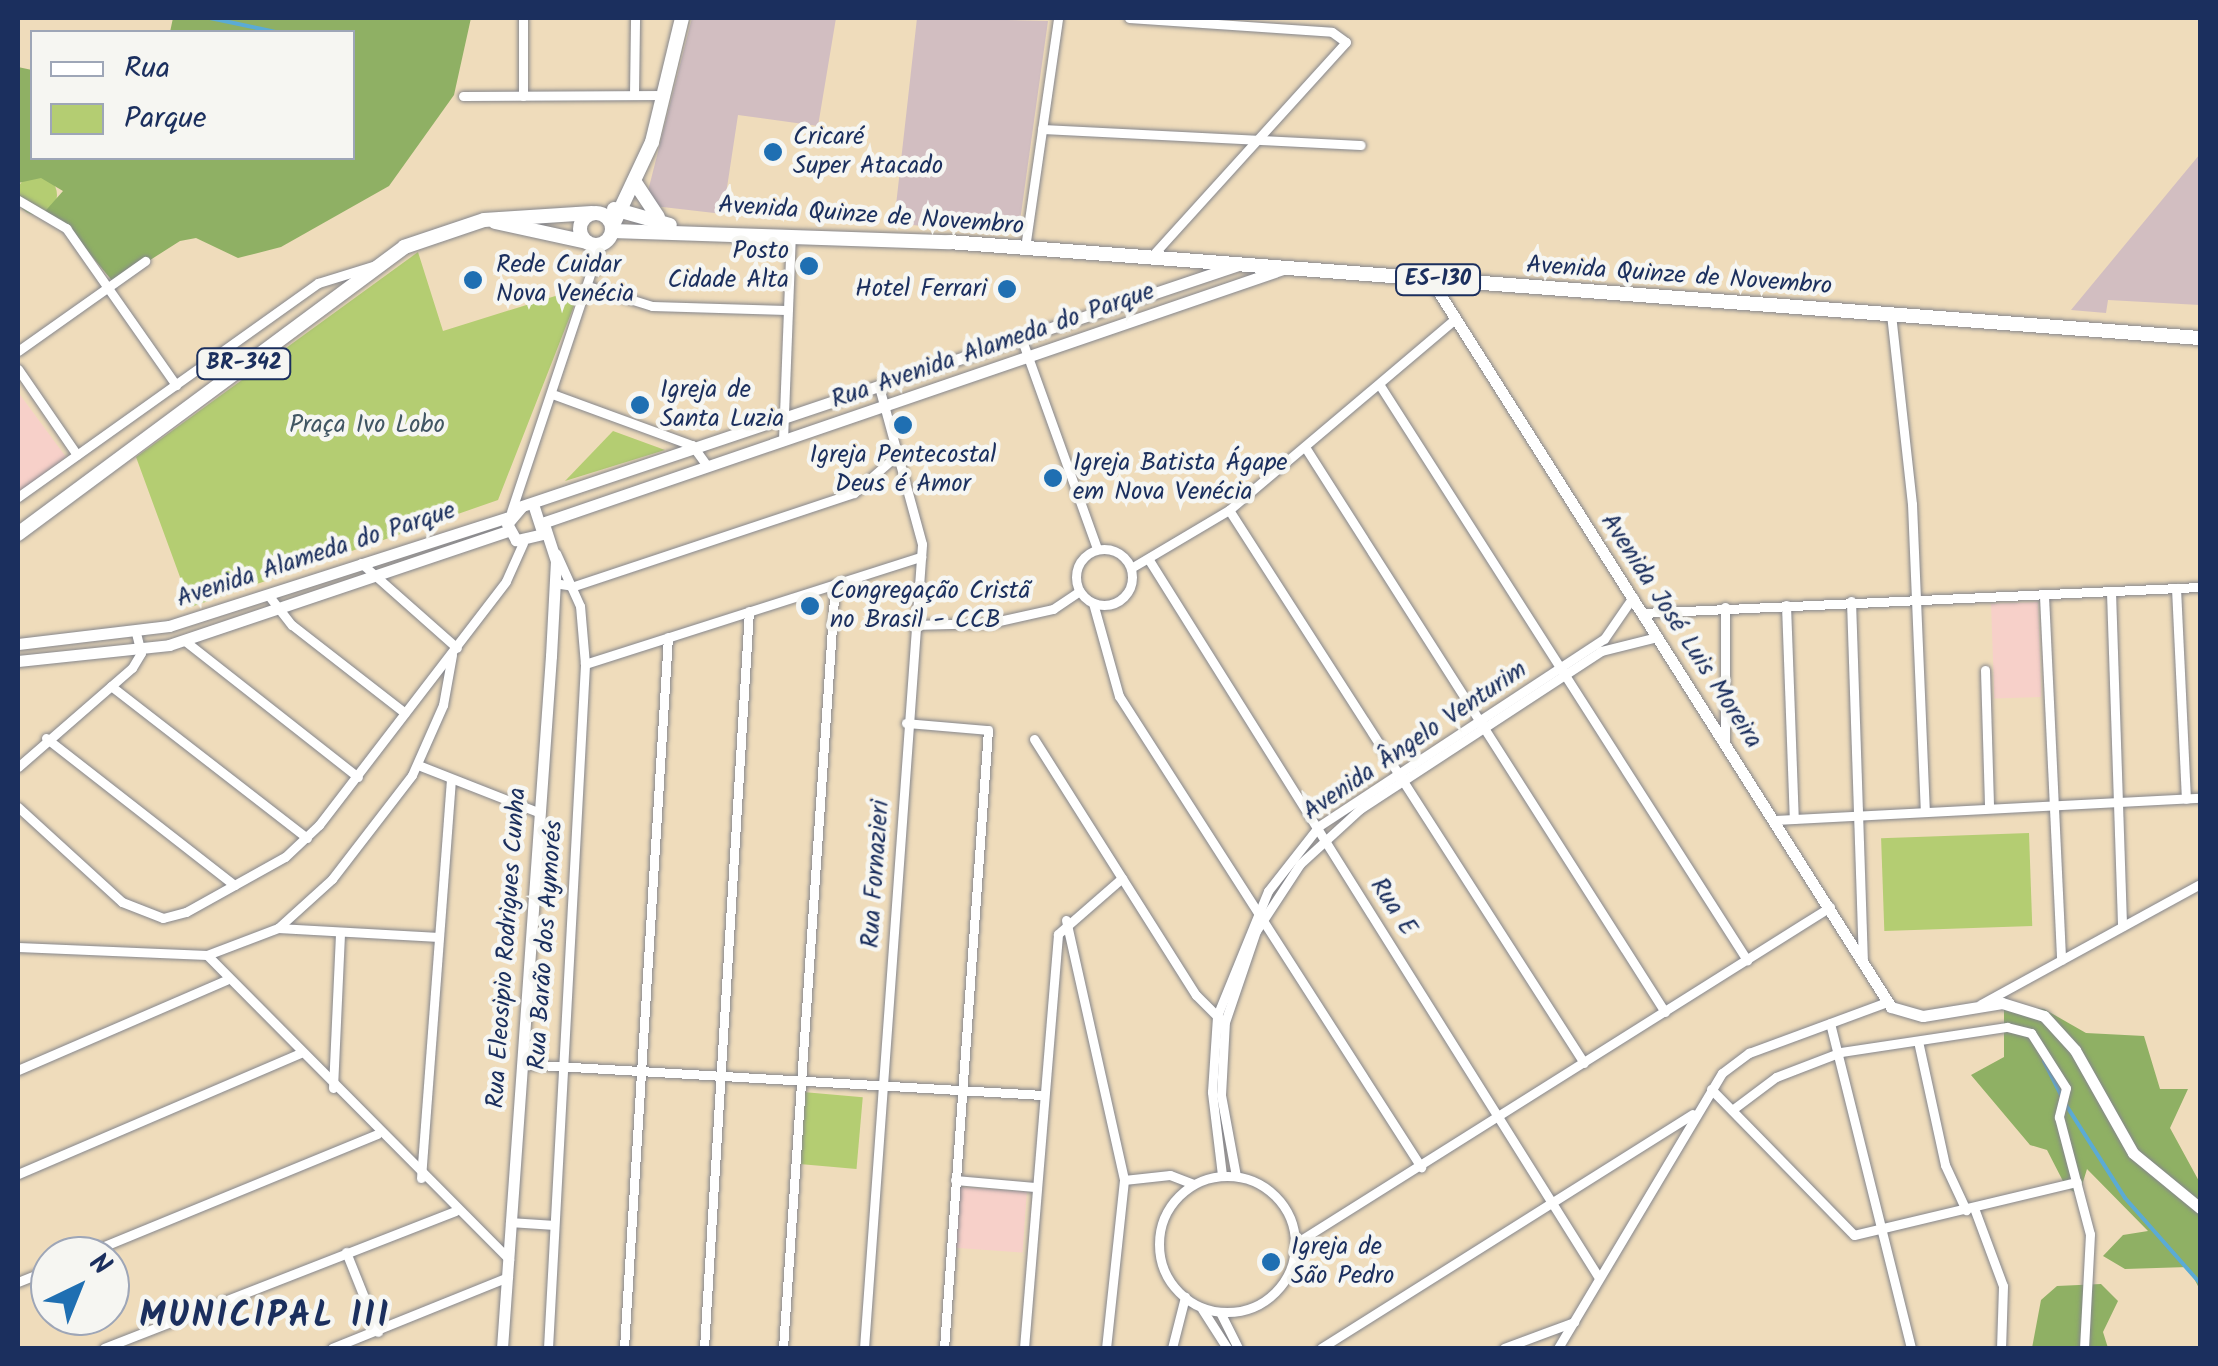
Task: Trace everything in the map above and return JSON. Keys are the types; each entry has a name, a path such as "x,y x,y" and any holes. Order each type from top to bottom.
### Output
{"main road":[{"path":"593,244 612,229 634,181 665,95 682,18"},
{"path":"593,244 580,224 634,181"},
{"path":"634,181 671,225"},
{"path":"597,213 619,209"},
{"name":"ES-130","path":"619,209 671,225"},
{"path":"597,213 612,229"},
{"name":"BR-342","path":"18,534 376,265 484,220 597,213"},
{"path":"484,220 593,244"},
{"name":"Avenida Quinze de Novembro","path":"671,225 1024,248 2200,338"},
{"name":"ES-130","path":"612,229 671,225"}],"street":[{"path":"523,18 523,96"},
{"path":"634,94 635,18"},
{"path":"1024,248 1058,18"},
{"path":"1130,18 1312,30 1339,34 1346,46 1151,258"},
{"path":"464,96 665,95"},
{"path":"1042,129 1361,145"},
{"path":"18,200 58,218 176,386"},
{"path":"783,440 780,422 791,233"},
{"path":"554,550 508,531 510,515 556,396 591,287 596,270 593,244"},
{"path":"18,350 144,260"},
{"path":"18,497 318,282 376,265"},
{"name":"Avenida Alameda do Parque","path":"18,644 136,633 269,596 1023,342 1238,265"},
{"name":"Rua Avenida Alameda do Parque","path":"545,525 1284,268"},
{"name":"Avenida José Luis Moreira","path":"1431,280 1863,958 1889,1005"},
{"path":"591,287 652,306 786,310"},
{"path":"1891,314 1917,599 1925,812"},
{"path":"1094,603 1120,600 1131,568 1229,510 1456,318"},
{"path":"1023,342 1096,550"},
{"path":"18,369 77,455"},
{"path":"1379,384 1747,960"},
{"name":"Rua Fornazieri","path":"864,1348 912,625 922,558 880,390"},
{"path":"556,396 699,449 707,466"},
{"path":"1305,447 1664,1012"},
{"path":"554,584 574,586 854,493 897,455"},
{"path":"526,477 531,506 545,525 554,550"},
{"path":"1229,510 1584,1063"},
{"path":"18,807 110,893 163,918 234,885 307,838 454,652 528,542 545,525"},
{"name":"Avenida Alameda do Parque","path":"18,661 186,641 508,531"},
{"name":"Rua Barão dos Aymorés","path":"548,1348 558,1068 585,664 574,586 554,550"},
{"name":"Rua Eleosipio Rodrigues Cunha","path":"502,1348 554,550"},
{"path":"1131,568 1120,554 1096,550 1080,562 1080,591 1094,603 1119,696 1421,1167"},
{"path":"585,664 922,558"},
{"name":"Rua E","path":"1149,560 1555,1198 1599,1278"},
{"path":"362,564 371,577 454,652"},
{"path":"783,1348 836,584"},
{"path":"1642,613 2200,587"},
{"path":"2176,588 2186,799"},
{"path":"912,625 1001,621 1053,609 1080,591"},
{"path":"2111,592 2122,926"},
{"path":"269,596 276,609 405,713"},
{"path":"2044,596 2060,960"},
{"name":"Avenida Ângelo Venturim","path":"1222,1175 1212,1092 1221,1019 1258,915 1319,826 1564,670 1604,639 1632,597"},
{"path":"1851,602 1863,958"},
{"path":"1786,605 1794,819"},
{"path":"1725,607 1725,742"},
{"path":"704,1348 749,610"},
{"path":"18,767 46,738 111,686 140,649 136,633"},
{"path":"624,1348 668,636"},
{"name":"Avenida Ângelo Venturim","path":"1564,670 1612,645 1657,637"},
{"path":"186,641 358,777"},
{"path":"19,948 207,955 278,928 332,879 418,765 448,689 454,652"},
{"path":"1985,670 1990,808"},
{"path":"432,679 448,689"},
{"path":"111,686 307,838"},
{"path":"906,724 988,730 944,1348"},
{"path":"46,738 234,885"},
{"path":"1034,739 1122,878 1221,1019"},
{"path":"418,765 538,812"},
{"name":"Avenida Ângelo Venturim","path":"1258,915 1325,836 1401,776"},
{"path":"421,1178 451,779"},
{"path":"1775,820 2200,798"},
{"path":"1024,1348 1055,951 1066,920 1122,878"},
{"path":"1978,1005 2200,884"},
{"path":"1192,1184 1160,1232 1163,1269 1185,1297 1220,1312 1274,1294 1296,1243 1504,1117 1830,907"},
{"path":"1066,920 1124,1180 1106,1348"},
{"path":"278,928 439,937"},
{"path":"333,1088 340,934"},
{"path":"207,955 226,980 377,1134 509,1259"},
{"path":"18,1070 226,980"},
{"path":"1558,1348 1711,1089 1749,1053 1889,1005 1924,1016 1978,1005 2028,1009 2058,1027 2133,1153 2200,1208"},
{"name":"Avenida Ângelo Venturim","path":"1221,1019 1221,1095 1236,1176"},
{"path":"1830,1023 1886,1230 1911,1348"},
{"path":"1732,1110 1776,1077 1840,1052 2007,1026 2044,1044 2066,1088 2060,1117 2090,1234 2084,1348"},
{"path":"1918,1041 1945,1165 1970,1209 2004,1286 2001,1348"},
{"path":"18,1174 300,1052"},
{"path":"522,1064 1043,1095"},
{"path":"1711,1089 1844,1226 1865,1236 2077,1182"},
{"path":"1320,1348 1695,1113"},
{"path":"129,1236 377,1134"},
{"path":"1124,1180 1170,1176 1192,1184 1222,1175 1236,1176 1284,1205 1296,1243"},
{"path":"955,1180 1035,1187"},
{"path":"104,1348 455,1211"},
{"path":"510,1222 554,1225"},
{"path":"346,1252 378,1332"},
{"path":"332,1348 508,1276"},
{"path":"1172,1348 1185,1297"},
{"path":"1200,1306 1228,1348"},
{"path":"1220,1312 1238,1348"},
{"path":"1504,1348 1574,1322"}],"shaded area":[{"path":"692,18 836,18 818,126 738,115 723,214 654,206 648,191"},
{"path":"917,18 1048,21 1020,221 991,218 988,233 894,223"},
{"path":"2200,154 2200,305 2108,300 2106,313 2071,310"},
{"path":"18,392 66,457 18,493"},
{"path":"2038,602 2041,697 1994,699 1991,604"},
{"path":"959,1187 1027,1192 1023,1253 955,1248"}],"green space":[{"path":"173,18 471,18 454,95 389,186 281,247 238,258 196,238 180,241 114,283 71,231 40,217 63,191 41,178 18,183 18,67 30,70 30,160 355,160 355,30 170,30"},
{"path":"37,175 51,181 57,195 51,209 37,215 23,209 17,195 23,181"},
{"name":"Praça Ivo Lobo","path":"418,252 443,331 581,288 498,500 191,607 136,457"},
{"path":"613,431 665,450 565,481"},
{"path":"2029,833 2032,926 1884,931 1881,838"},
{"path":"2004,1005 2044,1009 2086,1033 2144,1036 2160,1089 2188,1089 2170,1128 2200,1183 2200,1290 2188,1267 2125,1269 2103,1256 2123,1235 2148,1231 2087,1169 2079,1195 2066,1187 2047,1150 2030,1145 1971,1075 2004,1057"},
{"path":"803,1092 863,1097 856,1169 797,1164"},
{"path":"2101,1284 2118,1301 2103,1332 2108,1348 2032,1348 2041,1300 2057,1286"}],"waterway":[{"path":"210,18 267,30"},
{"path":"2044,1061 2062,1097"},
{"path":"2066,1105 2125,1198 2200,1283"}],"place":[{"name":"Cricaré Super Atacado","path":"773,152"},
{"name":"Posto Cidade Alta","path":"809,266"},
{"name":"Rede Cuidar Nova Venécia","path":"473,280"},
{"name":"Hotel Ferrari","path":"1007,289"},
{"name":"Igreja de Santa Luzia","path":"640,405"},
{"name":"Igreja Pentecostal Deus é Amor","path":"903,425"},
{"name":"Igreja Batista Ágape em Nova Venécia","path":"1053,478"},
{"name":"Congregação Cristã no Brasil - CCB","path":"810,606"},
{"name":"Igreja de São Pedro","path":"1271,1262"}],"district":[{"name":"MUNICIPAL III","path":"265,1317"}]}
